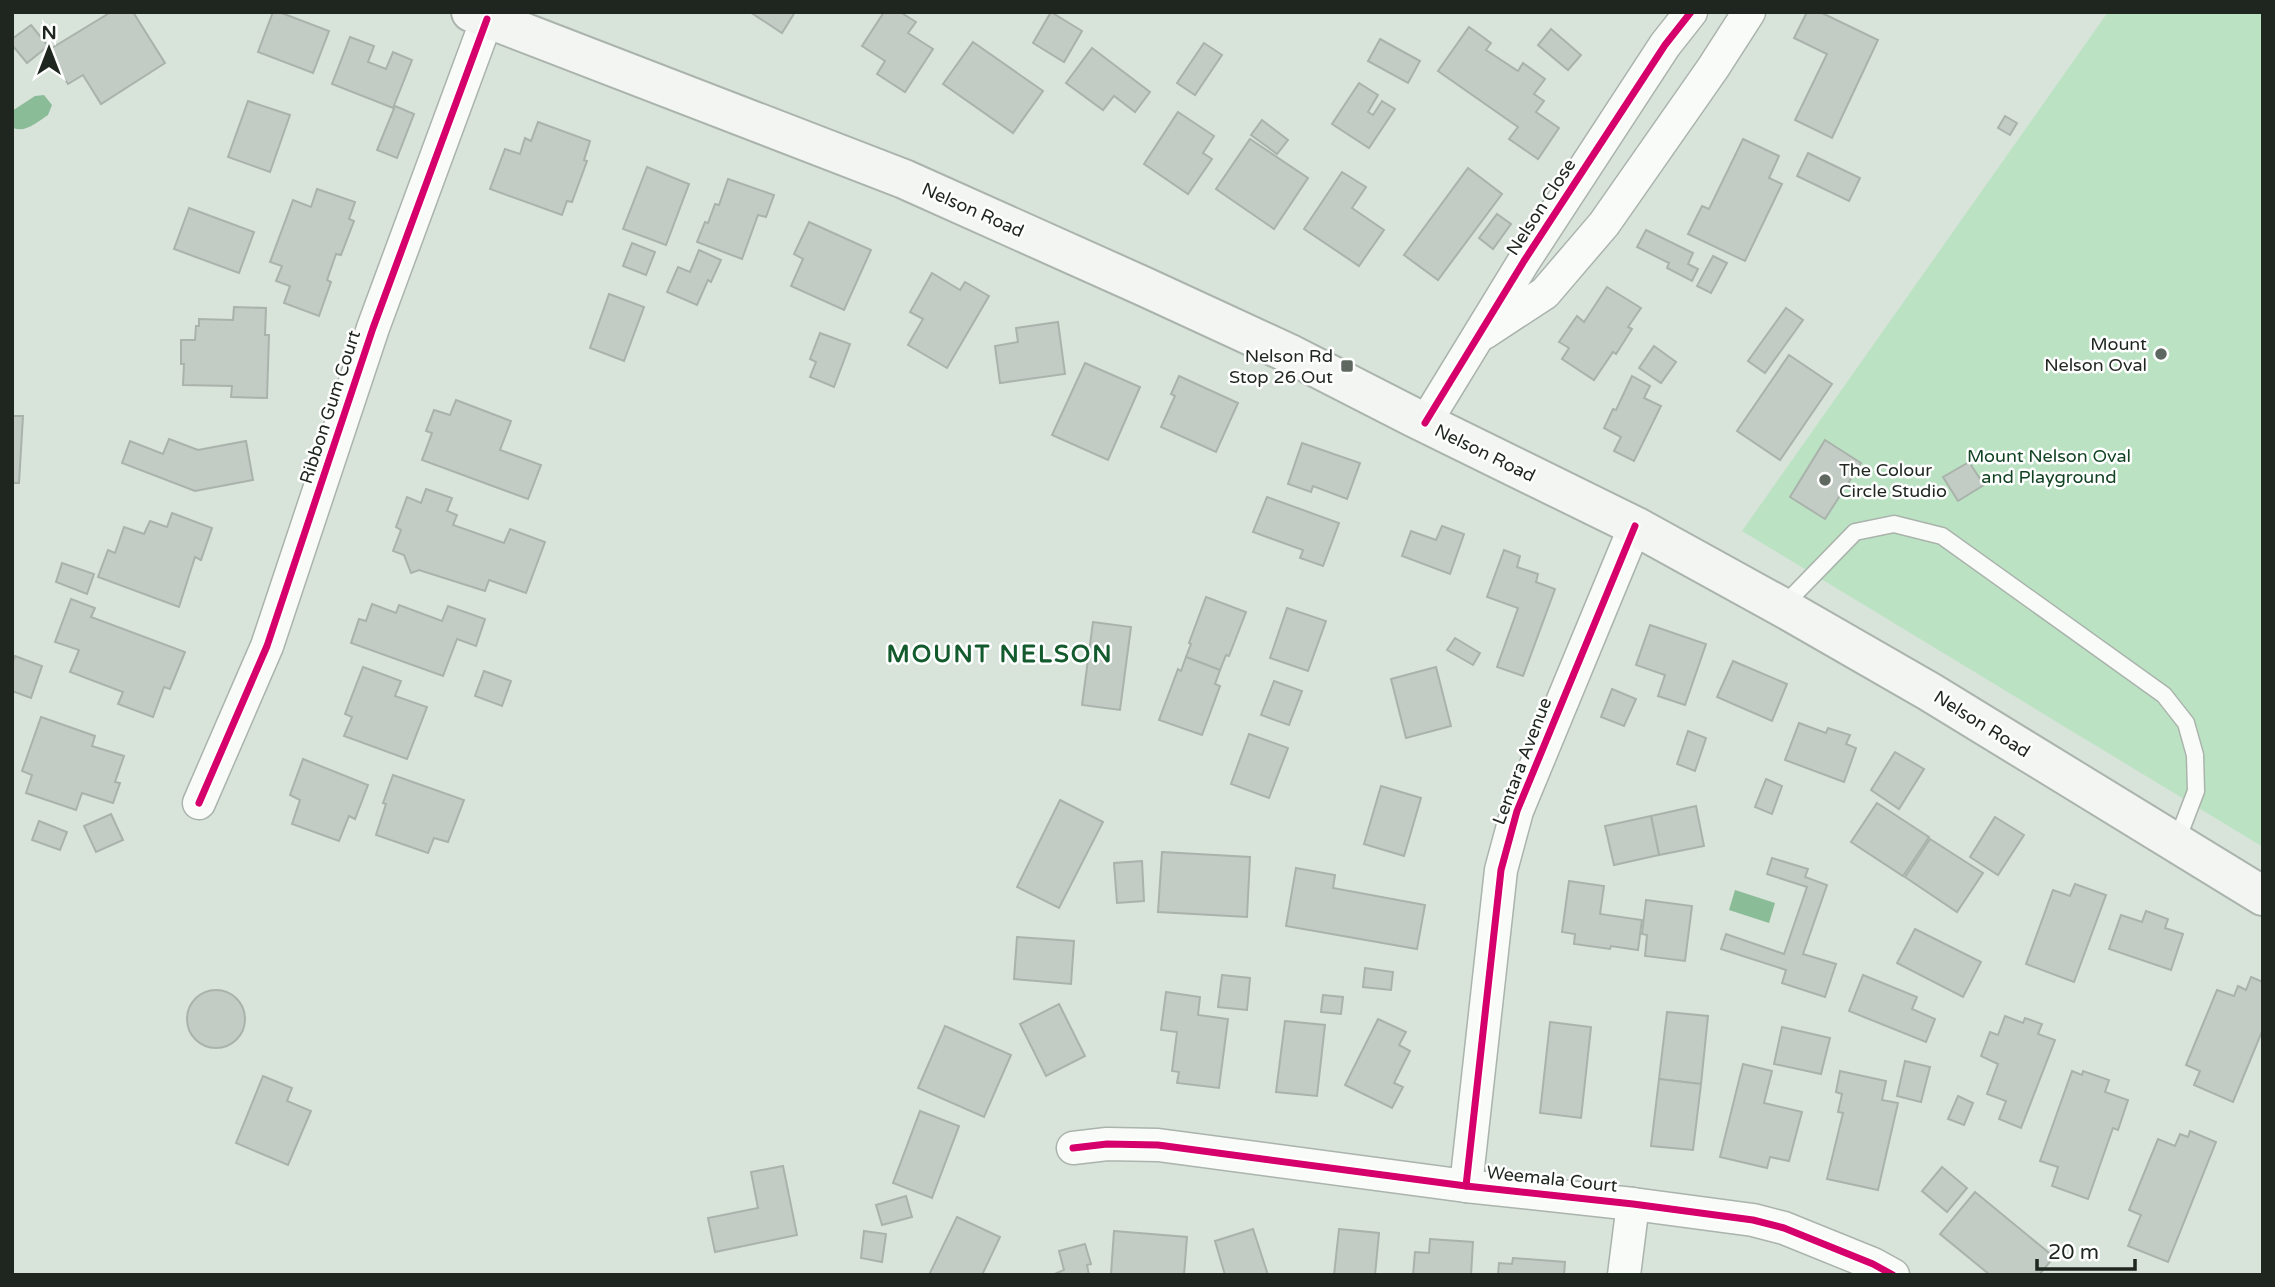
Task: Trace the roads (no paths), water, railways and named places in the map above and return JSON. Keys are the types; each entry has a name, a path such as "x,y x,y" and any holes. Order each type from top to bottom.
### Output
{"main road":[{"name":"Nelson Road","path":"479,15 904,179 1276,348 1634,526 1782,607 1930,692 2263,896"}],"street":[{"name":"Nelson Close","path":"1425,423 1524,261 1665,45 1690,12"},
{"name":"Nelson Close","path":"1477,338 1545,293 1604,224 1749,12"},
{"name":"Ribbon Gum Court","path":"199,803 267,646 479,15"},
{"name":"Lentara Avenue","path":"1466,1185 1501,870 1517,811 1634,526"},
{"name":"Weemala Court","path":"1073,1148 1107,1144 1158,1145 1466,1185 1721,1214 1784,1228 1893,1275"},
{"path":"1624,1275 1633,1204"}],"lane":[{"path":"1782,607 1855,532 1894,524 1942,536 2164,695 2186,723 2194,755 2196,791 2175,844"}],"place":[{"name":"Mount Nelson Oval","path":"2161,354"},
{"name":"Nelson Rd Stop 26 Out","path":"1347,366"},
{"name":"The Colour Circle Studio","path":"1825,480"}],"district":[{"name":"MOUNT NELSON","path":"1000,654"}],"park label":[{"name":"Mount Nelson Oval and Playground","path":"2049,466"}]}
